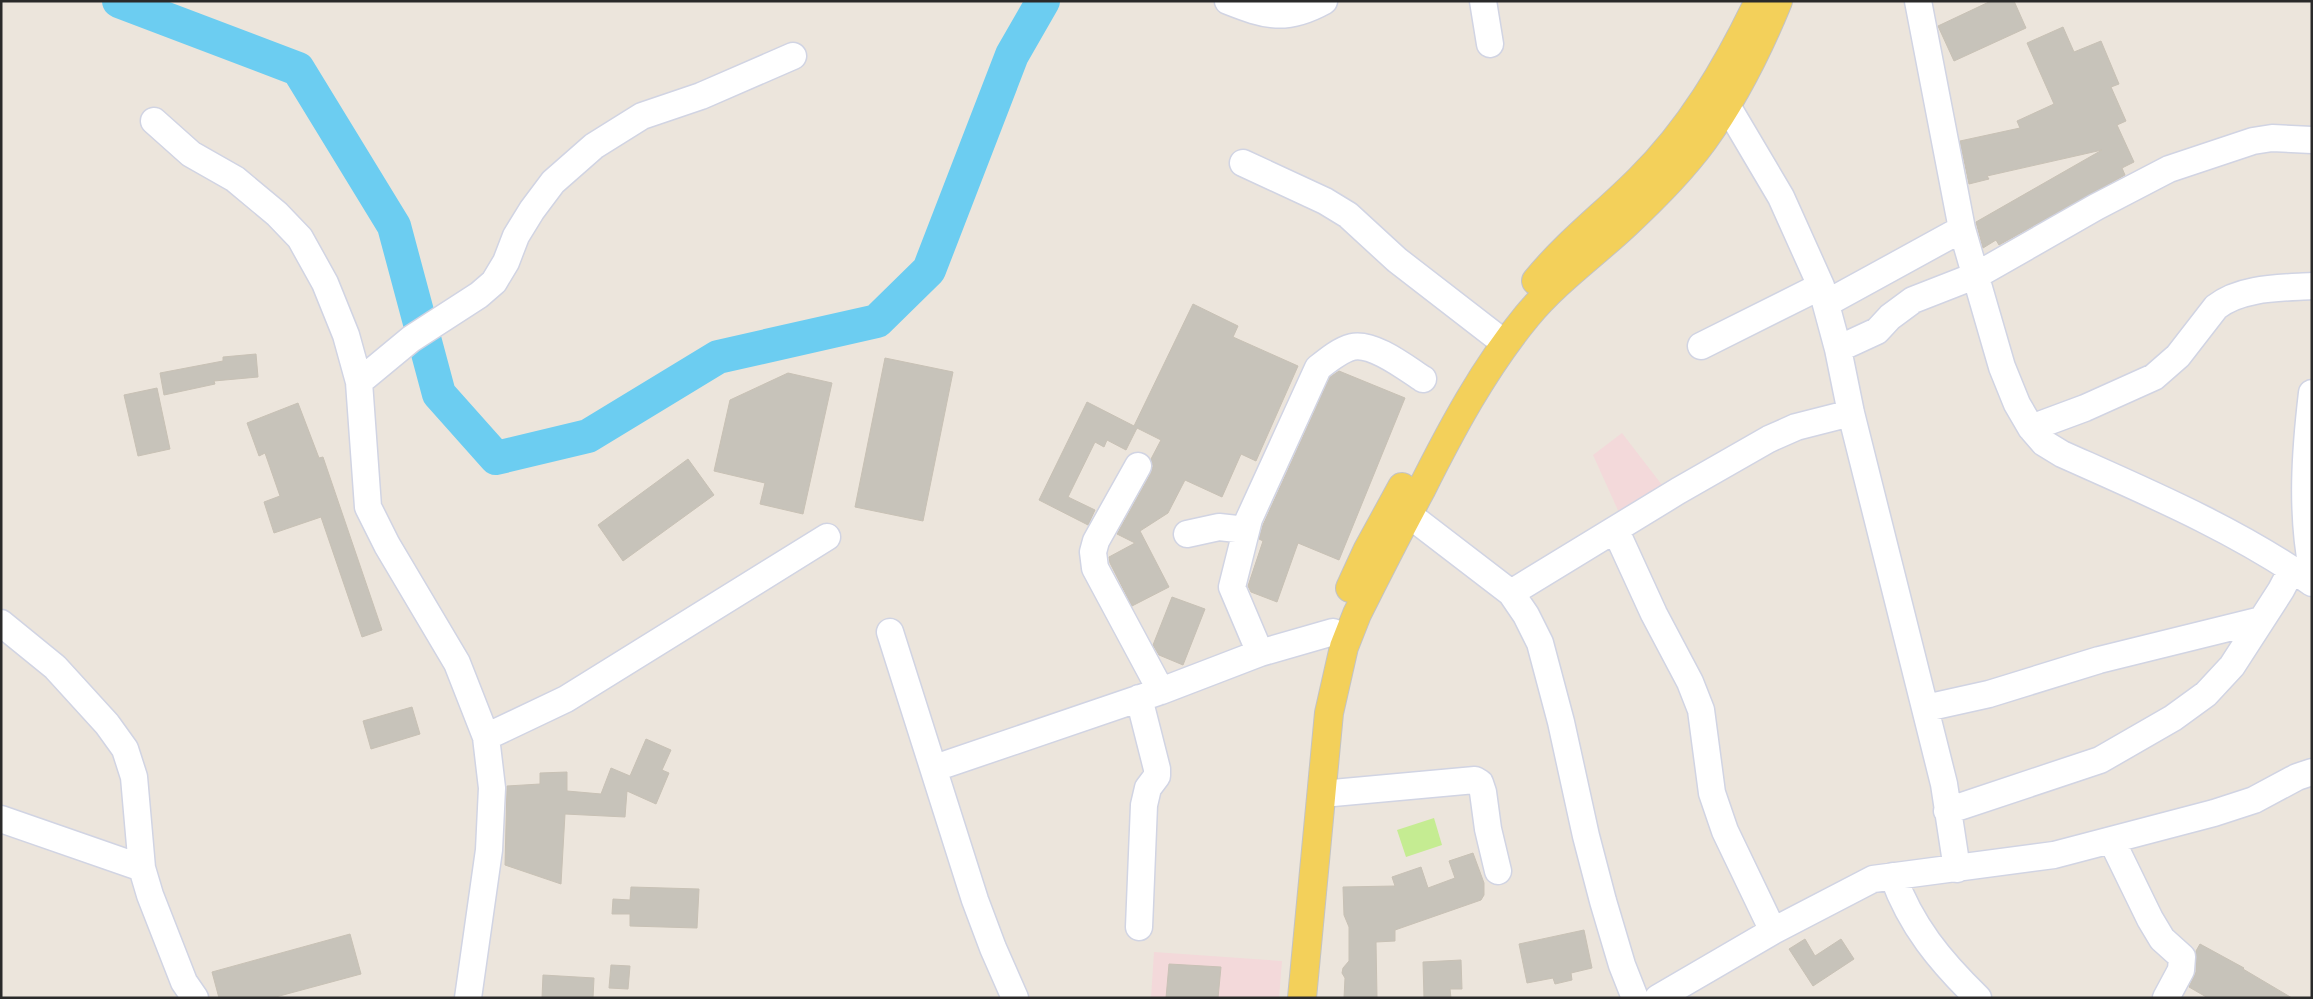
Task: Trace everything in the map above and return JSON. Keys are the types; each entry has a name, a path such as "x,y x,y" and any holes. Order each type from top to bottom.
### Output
{"main road":[{"path":"1302,998 1329,713 1344,647 1362,606 1452,428 1489,369 1526,317 1551,288 1597,251 1673,177 1703,141 1731,57 1758,1"},
{"path":"1290,998 1313,710 1332,632 1367,551 1458,385 1494,335 1538,279 1716,100 1755,52 1778,1"}],"street":[{"path":"1228,1 1253,11 1283,16 1310,9 1324,1"},
{"path":"1483,1 1490,44"},
{"path":"1918,1 1962,229 1977,275 2002,367 2017,404 2031,428 2044,443 2062,454 2178,506 2305,574"},
{"path":"359,382 410,339 479,295 494,282 506,262 516,236 532,210 553,182 594,146 642,116 701,96 793,56"},
{"path":"1716,100 1781,197 1824,295 1851,412 1944,784 1957,869"},
{"path":"154,121 191,154 235,178 277,214 300,238 325,283 346,335 359,382 368,507 387,545 457,663 486,737 492,788 489,850 468,998"},
{"path":"1838,349 1877,331 1890,317 1913,300 1977,275 2096,207 2169,169 2252,140 2272,138 2312,140"},
{"path":"1243,163 1325,200 1348,215 1397,260 1494,335"},
{"path":"1701,346 1824,295 1962,229"},
{"path":"2031,428 2085,408 2154,377 2178,356 2216,307 2224,301 2246,294 2278,288 2312,286"},
{"path":"1260,653 1232,587 1246,530 1278,453 1318,368 1332,357 1353,347 1367,348 1374,349 1423,379"},
{"path":"2305,574 2306,442 2312,393"},
{"path":"1511,593 1616,531 1678,491 1769,439 1796,427 1851,412"},
{"path":"1138,466 1096,541 1093,552 1096,568 1150,694 1157,770 1156,776 1148,788 1144,805 1139,927"},
{"path":"1408,514 1511,593 1526,615 1540,643 1561,722 1586,836 1603,901 1634,998"},
{"path":"1187,534 1219,527 1246,530"},
{"path":"1616,531 1654,614 1690,682 1701,710 1712,793 1725,831 1773,931"},
{"path":"486,737 566,699 827,537"},
{"path":"1947,811 2100,760 2173,718 2206,694 2232,666 2253,637 2261,620 2281,590 2305,574"},
{"path":"1926,708 1989,694 2099,660 2261,620"},
{"path":"1,623 55,667 107,724 125,749 134,777 142,868 150,895 184,982 195,998"},
{"path":"890,632 935,768 975,900 993,948 1016,998"},
{"path":"935,768 1150,694 1260,653 1332,632"},
{"path":"1658,998 1773,931 1873,879 2040,858 2238,806 2254,800 2306,773 2312,772"},
{"path":"1322,794 1475,780 1480,783 1483,792 1488,829 1498,871"},
{"path":"1,819 142,868"},
{"path":"2112,840 2150,919 2162,939 2182,957 2181,970 2166,998"},
{"path":"1892,876 1900,897 1927,942 1978,998"}],"shaded area":[{"path":"1622,433 1662,485 1647,500 1621,517 1593,455"},
{"path":"1154,952 1282,961 1279,998 1151,998"}],"green space":[{"path":"1434,818 1442,845 1406,857 1397,830"}],"building":[{"path":"1991,1 2014,1 2026,28 1954,61 1938,26"},
{"path":"2063,27 2074,52 2101,41 2119,84 2111,87 2126,121 2117,125 2134,162 2122,168 2125,175 1999,245 1996,240 1983,248 1976,222 2102,150 1987,176 1989,179 1969,184 1960,141 2020,128 2017,121 2054,104 2027,43"},
{"path":"1193,304 1238,326 1233,337 1298,366 1256,461 1241,454 1222,497 1185,480 1168,513 1140,531 1169,587 1132,606 1110,563 1109,557 1135,543 1117,534 1151,473 1153,466 1151,459 1161,440 1137,428 1126,450 1107,440 1104,447 1095,442 1068,497 1095,510 1088,525 1039,500 1087,402 1134,426"},
{"path":"256,354 258,377 214,381 215,384 164,395 160,373 223,361 223,357"},
{"path":"885,358 953,372 923,521 855,507"},
{"path":"1339,371 1405,398 1339,560 1298,543 1277,602 1251,592 1248,586 1263,541 1259,539 1263,525 1330,377"},
{"path":"788,373 832,383 803,514 760,504 765,483 714,471 730,400"},
{"path":"157,388 170,449 138,456 124,395"},
{"path":"298,403 319,458 323,457 382,630 362,637 321,517 274,533 264,502 280,496 265,453 259,456 247,423"},
{"path":"688,459 714,495 623,561 598,525"},
{"path":"1172,597 1205,609 1183,665 1159,655 1153,645"},
{"path":"412,707 420,734 371,749 363,721"},
{"path":"646,739 671,750 662,770 669,773 656,804 627,791 625,817 565,814 561,884 505,865 507,786 540,784 540,773 567,772 567,791 601,794 611,768 630,776"},
{"path":"1473,853 1484,883 1484,895 1481,900 1395,930 1395,941 1376,942 1377,998 1344,998 1345,978 1342,973 1343,968 1349,961 1349,927 1344,915 1343,887 1395,886 1392,877 1421,867 1428,888 1455,878 1449,861"},
{"path":"631,887 699,889 697,928 630,926 630,914 612,914 613,899 630,900"},
{"path":"1584,930 1592,968 1571,973 1572,980 1555,984 1553,978 1527,983 1519,944"},
{"path":"350,934 361,974 272,998 219,998 212,972"},
{"path":"1805,939 1815,956 1841,939 1854,959 1813,986 1789,949"},
{"path":"2200,944 2244,968 2292,998 2208,998 2189,987 2196,972 2196,951"},
{"path":"1461,960 1462,989 1450,989 1451,998 1424,998 1423,962"},
{"path":"1169,964 1221,967 1218,998 1166,998"},
{"path":"611,965 630,966 628,989 609,988"},
{"path":"543,975 594,978 593,998 542,998"}],"waterway":[{"path":"119,1 298,69 394,226 439,394 496,458 588,436 718,357 877,321 929,270 1012,55 1043,1"}]}
